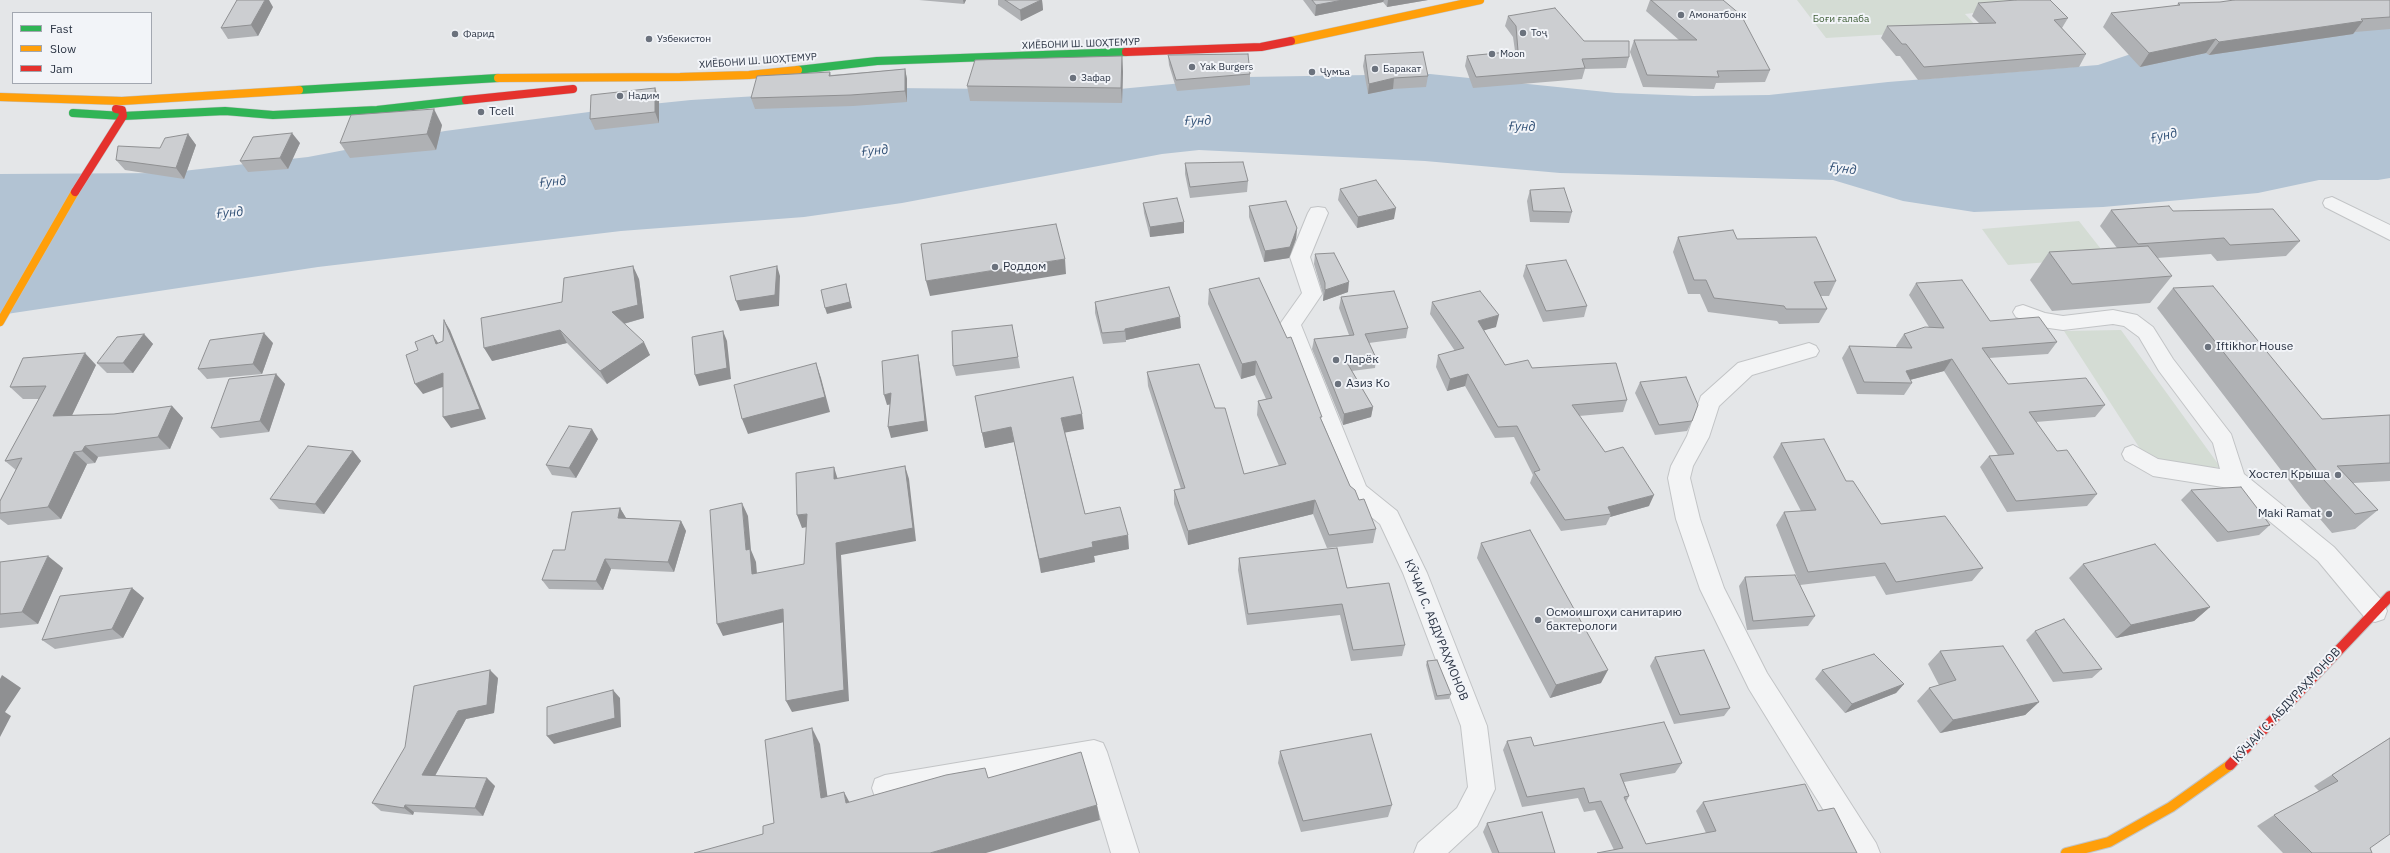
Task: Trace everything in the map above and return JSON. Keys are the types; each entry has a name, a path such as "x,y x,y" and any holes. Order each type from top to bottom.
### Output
{"main road":[{"name":"ХИЁБОНИ Ш. ШОҲТЕМУР","path":"680,78 749,75 877,61 1261,47 1480,0"},
{"path":"0,97 10,99 122,101 518,77 680,78"},
{"path":"514,96 518,77"},
{"path":"64,112 124,116 225,111 273,115 370,110 680,78"},
{"path":"225,111 325,88"},
{"path":"10,99 34,109"},
{"path":"84,100 122,110 124,116"},
{"path":"0,322 95,158 124,116"},
{"name":"КӮЧАИ С. АБДУРАҲМОНОВ","path":"2066,853 2109,842 2171,807 2236,761 2382,604"}],"street":[{"path":"2332,203 2390,233"},
{"name":"КӮЧАИ С. АБДУРАҲМОНОВ","path":"1318,213 1300,257 1312,294 1290,324 1357,492 1389,518 1418,580 1474,726 1482,789 1467,817 1428,853"},
{"path":"2023,312 2042,320 2063,323 2113,317 2130,320 2140,328 2223,440 2234,479 2271,511 2326,554 2382,604"},
{"path":"1809,351 1745,369 1709,402 1698,437 1682,466 1679,478 1688,519 1712,589 1751,667 1866,853"},
{"path":"2133,454 2153,468 2214,478 2234,479"},
{"path":"885,788 1094,752 1125,853"}],"green space":[{"name":"Боғи ғалаба","path":"1797,0 2031,0 2038,5 1965,14 1979,29 1826,38"},
{"path":"2079,221 2108,258 2008,265 1982,229"},
{"path":"2121,330 2221,468 2162,462 2146,458 2064,331"}],"water":[{"name":"Ғунд","path":"2390,20 2390,178 2378,180 2319,180 2258,193 2103,207 1974,212 1903,201 1833,180 1560,173 1425,161 1199,150 1162,154 902,203 804,217 621,231 318,267 0,315 0,174 165,173 308,157 445,131 642,105 691,100 892,88 1109,90 1246,77 1430,74 1616,93 1694,96 1769,95 1888,82 2098,65 2131,54"}],"building":[{"path":"237,0 265,0 251,25 221,28"},
{"path":"1005,0 1041,0 1020,10"},
{"path":"1312,0 1343,0 1316,5"},
{"path":"1651,0 1723,0 1741,15 1770,70 1717,71 1719,77 1647,75 1634,40 1697,40"},
{"path":"2016,0 2050,0 2068,18 2054,20 2086,54 1924,67 1906,44 1902,44 1887,26 1996,23 1978,3"},
{"path":"2234,0 2390,0 2390,17 2361,19 2363,21 2219,42 2216,39 2149,53 2111,13 2180,5 2178,3 2220,2"},
{"path":"1555,8 1584,41 1629,41 1629,57 1582,59 1585,68 1476,77 1467,56 1518,51 1516,26 1508,16"},
{"path":"1423,52 1428,76 1394,78 1369,84 1365,55"},
{"path":"1248,54 1250,74 1176,80 1168,55"},
{"path":"1122,56 1121,88 967,86 975,60"},
{"path":"905,69 905,91 851,95 751,98 757,76 830,72 829,76"},
{"path":"655,88 655,112 590,119 591,95"},
{"path":"434,109 427,134 340,143 351,115"},
{"path":"292,133 280,158 240,161 253,137"},
{"path":"188,134 176,168 116,160 118,146 160,148 165,138"},
{"path":"1243,162 1248,181 1190,187 1185,163"},
{"path":"1376,180 1396,208 1358,217 1340,189"},
{"path":"1564,188 1572,212 1533,211 1530,190"},
{"path":"1177,198 1184,222 1150,227 1143,203"},
{"path":"1286,201 1297,228 1290,247 1265,251 1249,206"},
{"path":"2169,206 2173,211 2273,209 2300,241 2230,245 2224,238 2138,244 2111,210"},
{"path":"1056,224 1065,259 926,281 921,244"},
{"path":"1733,230 1737,239 1816,237 1836,281 1814,282 1827,309 1786,309 1784,306 1714,298 1706,280 1694,280 1678,237"},
{"path":"2148,246 2172,276 2072,284 2049,252"},
{"path":"1334,253 1349,282 1325,290 1325,283 1315,254"},
{"path":"1566,260 1587,306 1546,311 1526,265"},
{"path":"633,266 638,305 612,312 644,342 600,371 560,330 484,348 481,318 562,302 564,278"},
{"path":"777,266 775,295 736,301 730,276"},
{"path":"1259,278 1287,338 1291,337 1322,417 1320,417 1350,486 1355,490 1359,500 1364,499 1376,529 1329,535 1315,500 1188,531 1174,490 1185,488 1147,372 1199,364 1215,408 1225,408 1244,474 1286,464 1258,401 1272,398 1256,361 1242,364 1209,289"},
{"path":"1962,280 1990,321 2039,317 2057,342 1982,348 2008,384 2086,378 2105,405 2029,412 2057,451 2067,450 2097,494 2016,501 1989,456 2014,454 1952,359 1906,371 1912,383 1864,382 1849,346 1912,348 1904,334 1925,327 1944,328 1916,283"},
{"path":"846,284 850,302 825,308 821,290"},
{"path":"2213,286 2322,419 2390,415 2390,463 2337,466 2378,510 2355,514 2324,480 2173,288"},
{"path":"1169,287 1180,317 1125,329 1125,331 1102,333 1095,302"},
{"path":"1394,291 1408,328 1365,334 1376,358 1346,361 1373,407 1344,414 1314,339 1354,335 1341,297"},
{"path":"1480,291 1499,315 1478,321 1505,365 1528,360 1532,368 1616,363 1627,400 1572,405 1605,452 1623,447 1654,495 1608,507 1611,514 1565,520 1534,472 1540,470 1517,426 1498,427 1468,374 1450,379 1438,355 1464,348 1432,302"},
{"path":"444,320 480,409 443,417 443,373 415,384 406,355 418,350 415,342 433,335 436,344 443,341"},
{"path":"1012,325 1018,357 953,366 952,331"},
{"path":"723,331 727,368 695,375 692,337"},
{"path":"264,333 253,364 198,369 210,340"},
{"path":"144,334 123,363 97,363 117,337"},
{"path":"85,353 53,416 114,414 172,406 158,437 85,446 82,451 74,452 48,507 0,513 0,501 22,458 5,461 46,386 10,387 23,358"},
{"path":"918,355 925,421 888,427 891,393 884,395 882,361"},
{"path":"816,363 825,397 742,419 734,385"},
{"path":"276,374 260,421 211,428 229,379"},
{"path":"1073,377 1082,414 1061,418 1085,514 1120,507 1128,535 1092,542 1093,547 1039,559 1011,427 982,433 975,396"},
{"path":"1686,377 1698,405 1692,421 1659,425 1640,382"},
{"path":"569,426 592,429 569,468 546,465"},
{"path":"1824,439 1846,481 1853,481 1881,524 1945,516 1983,568 1896,582 1885,563 1808,572 1784,512 1816,510 1781,443"},
{"path":"308,446 353,451 315,504 270,499"},
{"path":"905,466 913,528 836,543 844,690 786,701 783,609 717,624 710,510 742,503 746,550 750,549 752,574 804,564 807,514 797,515 796,473 834,467 834,479"},
{"path":"2241,487 2270,525 2228,532 2191,490"},
{"path":"620,508 618,518 681,521 668,562 605,559 596,581 542,580 553,550 565,550 572,512"},
{"name":"Осмоишгоҳи санитарию бактерологи","path":"1530,530 1608,670 1556,685 1481,543"},
{"path":"2155,544 2210,607 2131,625 2083,564"},
{"path":"1337,548 1347,588 1389,583 1405,645 1353,650 1342,604 1248,614 1239,558"},
{"path":"48,556 22,612 0,614 0,562"},
{"path":"1795,575 1815,616 1753,621 1745,577"},
{"path":"132,588 112,629 42,640 60,596"},
{"path":"2064,619 2102,669 2063,673 2035,631"},
{"path":"2003,646 2039,702 1953,720 1929,688 1956,680 1940,651"},
{"path":"1704,650 1730,708 1680,715 1655,657"},
{"path":"1874,654 1904,684 1852,704 1822,670"},
{"path":"1437,660 1451,694 1437,696 1427,661"},
{"path":"490,670 487,705 458,711 422,775 487,778 475,808 405,805 404,808 372,803 405,747 414,686"},
{"path":"613,690 615,718 547,736 547,707"},
{"path":"1664,722 1682,763 1620,774 1629,796 1624,797 1646,844 1716,831 1703,802 1805,784 1818,811 1834,808 1857,853 1597,853 1623,848 1601,801 1589,803 1584,788 1527,797 1507,741 1531,737 1534,746"},
{"path":"812,728 821,798 844,792 846,803 946,775 985,768 988,778 1081,752 1097,805 930,853 694,853 763,834 763,826 774,823 765,740"},
{"path":"1371,734 1392,805 1303,821 1280,751"},
{"path":"2390,738 2390,834 2370,848 2372,853 2312,853 2274,815 2338,781 2332,775"},
{"path":"1542,812 1555,853 1499,853 1487,823"}],"traffic: fast":[{"path":"798,70 877,61 1126,52"},
{"path":"299,90 498,78"},
{"path":"73,113 123,116 225,111 273,115 377,110 466,100"}],"traffic: slow":[{"path":"1291,41 1480,0"},
{"path":"498,78 680,77 749,75 798,70"},
{"path":"0,97 122,101 299,90"},
{"path":"0,322 75,192"},
{"path":"2066,853 2109,842 2171,807 2230,765"}],"traffic: jam":[{"path":"1126,52 1261,47 1291,41"},
{"path":"466,100 573,89"},
{"path":"75,192 123,116 122,110 116,109"},
{"path":"2230,765 2390,596"}],"place":[{"name":"Амонатбонк","path":"1681,15"},
{"name":"Тоҷ","path":"1523,33"},
{"name":"Фарид","path":"455,34"},
{"name":"Узбекистон","path":"649,39"},
{"name":"Moon","path":"1492,54"},
{"name":"Yak Burgers","path":"1192,67"},
{"name":"Баракат","path":"1375,69"},
{"name":"Ҷумъа","path":"1312,72"},
{"name":"Зафар","path":"1073,78"},
{"name":"Надим","path":"620,96"},
{"name":"Tcell","path":"481,112"},
{"name":"Роддом","path":"995,267"},
{"name":"Iftikhor House","path":"2208,347"},
{"name":"Ларёк","path":"1336,360"},
{"name":"Азиз Ко","path":"1338,384"},
{"name":"Хостел Крыша","path":"2338,475"},
{"name":"Maki Ramat","path":"2329,514"},
{"name":"Осмоишгоҳи санитарию бактерологи","path":"1538,620"}]}
